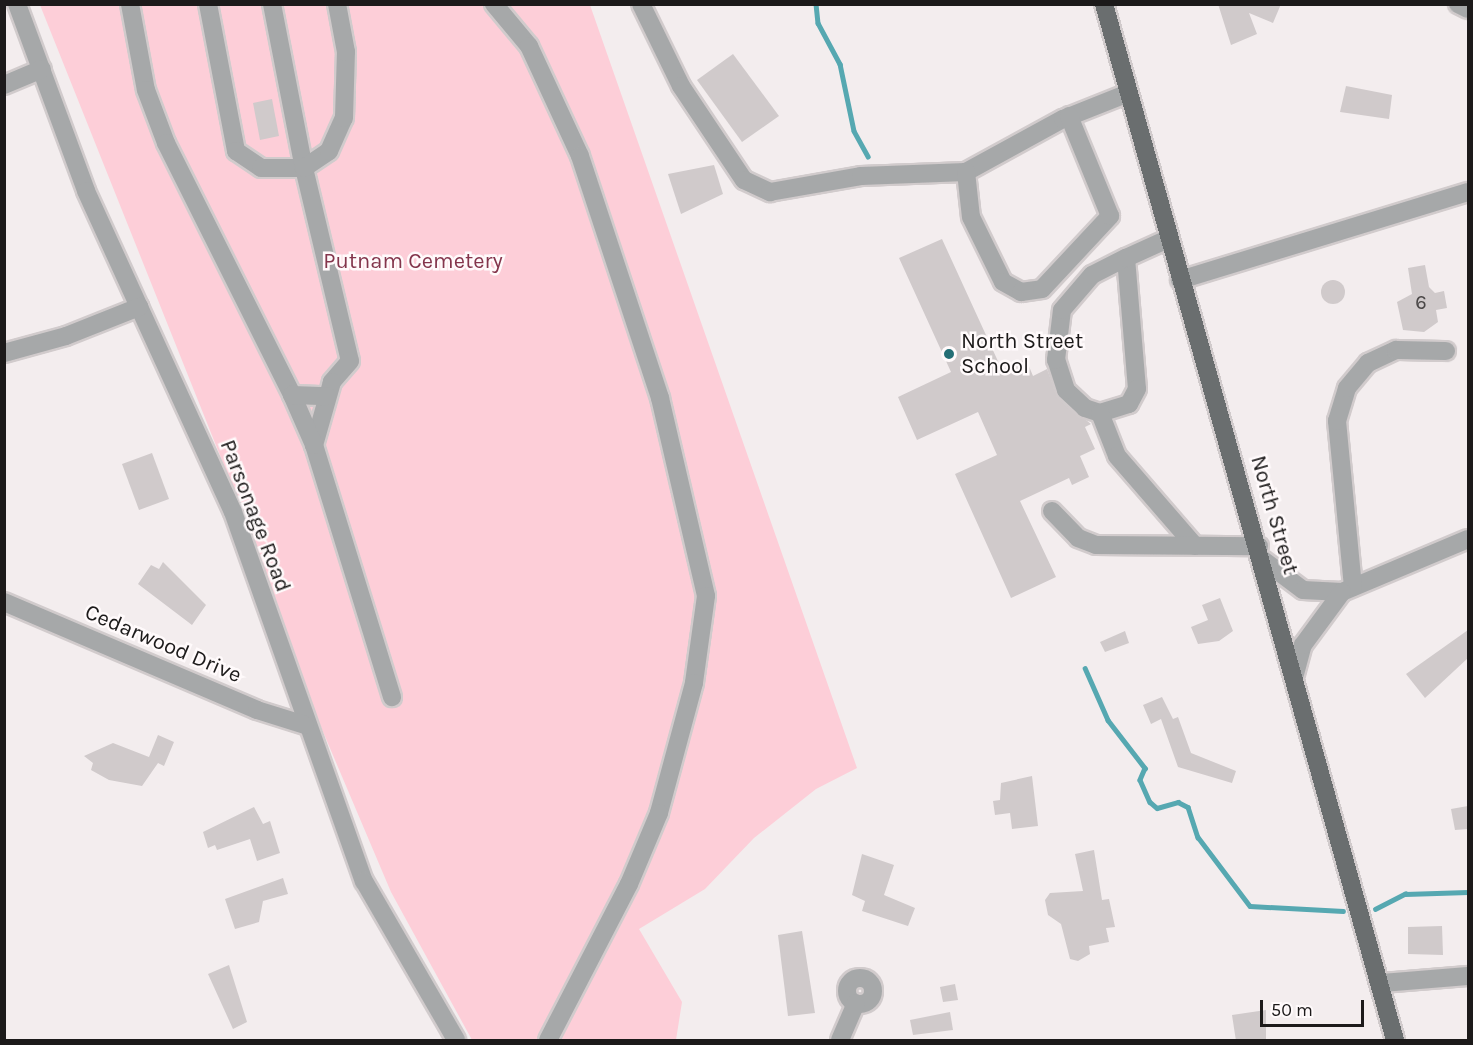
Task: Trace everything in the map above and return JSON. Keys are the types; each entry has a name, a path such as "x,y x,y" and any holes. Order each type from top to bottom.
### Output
{"main road":[{"name":"North Street","path":"1104,4 1126,94 1261,553 1382,983 1395,1041"}],"street":[{"name":"Parsonage Road","path":"17,4 86,191 233,512 305,725 364,881 456,1041"},
{"path":"130,4 146,90 166,143 292,395 314,445 392,698"},
{"path":"208,4 236,151 261,168 304,168 329,151 344,118 346,52 337,4"},
{"path":"272,4 304,168 350,361 327,396 314,445"},
{"path":"494,4 529,46 580,156 660,398 706,596 694,683 659,813 548,1041"},
{"path":"641,4 681,86 755,189 770,192 861,176 966,172 1069,116 1126,94"},
{"path":"1458,4 1468,9"},
{"path":"4,85 42,69"},
{"path":"966,172 970,217 1004,282 1021,292 1042,289 1110,216 1069,116"},
{"path":"1180,280 1468,192"},
{"path":"1168,239 1092,275 1076,290 1062,310 1057,338 1066,390 1100,413 1117,456 1195,546"},
{"path":"1100,413 1129,404 1137,388 1126,258"},
{"path":"4,352 66,336 139,307"},
{"path":"1295,674 1303,645 1347,589 1337,421 1347,388 1368,363 1396,350 1446,351"},
{"path":"292,395 327,396"},
{"path":"1052,511 1078,538 1096,545 1195,546 1261,553 1303,590 1347,589 1468,538"},
{"name":"Cedarwood Drive","path":"4,602 257,710 305,725"},
{"path":"1382,983 1468,976"},
{"path":"840,1041 856,1003"}],"green space":[{"name":"Putnam Cemetery","path":"40,5 590,5 857,768 816,789 754,838 705,889 639,929 682,1002 676,1040 472,1040 391,892 307,694 235,493"}],"building":[{"path":"1218,4 1281,4 1273,23 1249,13 1257,34 1231,45"},
{"path":"733,54 779,116 742,142 697,80"},
{"path":"1346,86 1392,95 1389,119 1340,112"},
{"path":"272,99 279,136 260,140 253,103"},
{"path":"714,165 723,194 681,214 668,174"},
{"path":"942,239 1002,370 1026,359 1033,376 1047,369 1058,398 1091,424 1085,427 1095,449 1080,456 1089,477 1072,485 1069,478 1020,501 1056,577 1011,598 955,474 997,455 978,412 917,440 898,397 951,372 899,258"},
{"path":"1425,265 1429,287 1435,293 1444,291 1447,308 1436,310 1438,322 1424,332 1403,330 1397,302 1412,294 1408,268"},
{"path":"1333,280 1338,281 1344,287 1344,297 1338,303 1333,304 1328,303 1322,297 1321,292 1322,287 1328,281"},
{"path":"152,453 169,499 139,510 122,464"},
{"path":"163,562 206,605 192,625 138,584 151,565 159,569"},
{"path":"1220,598 1233,631 1219,641 1198,644 1191,627 1208,620 1202,605"},
{"path":"1468,630 1468,658 1425,698 1406,674"},
{"path":"1125,631 1129,643 1105,652 1100,642"},
{"path":"1162,697 1173,719 1178,717 1191,753 1236,771 1232,783 1178,767 1161,719 1151,724 1143,705"},
{"path":"158,735 174,742 164,766 158,763 142,786 109,780 91,770 93,763 84,756 113,743 149,757"},
{"path":"1032,776 1038,826 1012,829 1010,813 995,815 993,801 1000,800 1001,783"},
{"path":"1468,806 1468,829 1455,830 1451,809"},
{"path":"254,807 263,824 270,821 280,853 257,861 250,839 217,850 215,845 208,848 203,832"},
{"path":"1094,850 1102,900 1109,899 1115,927 1106,928 1109,942 1089,946 1090,954 1078,961 1070,959 1061,924 1048,915 1045,900 1050,893 1083,891 1075,854"},
{"path":"862,854 894,865 884,895 915,908 908,926 862,911 865,901 852,895"},
{"path":"283,878 288,894 263,901 259,922 235,929 225,899"},
{"path":"1442,926 1443,955 1408,954 1408,927"},
{"path":"802,931 815,1013 788,1016 778,935"},
{"path":"229,965 247,1022 233,1029 208,974"},
{"path":"955,984 958,1000 943,1002 940,987"},
{"path":"1266,1010 1266,1041 1236,1041 1232,1015"},
{"path":"950,1012 953,1030 913,1035 910,1020"}],"waterway":[{"path":"816,4 818,23 840,64 854,131 868,156"},
{"path":"1085,668 1108,720 1145,768 1140,780 1150,802 1157,808 1178,802 1188,807 1198,837 1250,906 1343,911"},
{"path":"1375,909 1405,894 1468,892"}],"place":[{"name":"North Street School","path":"949,354"}]}
